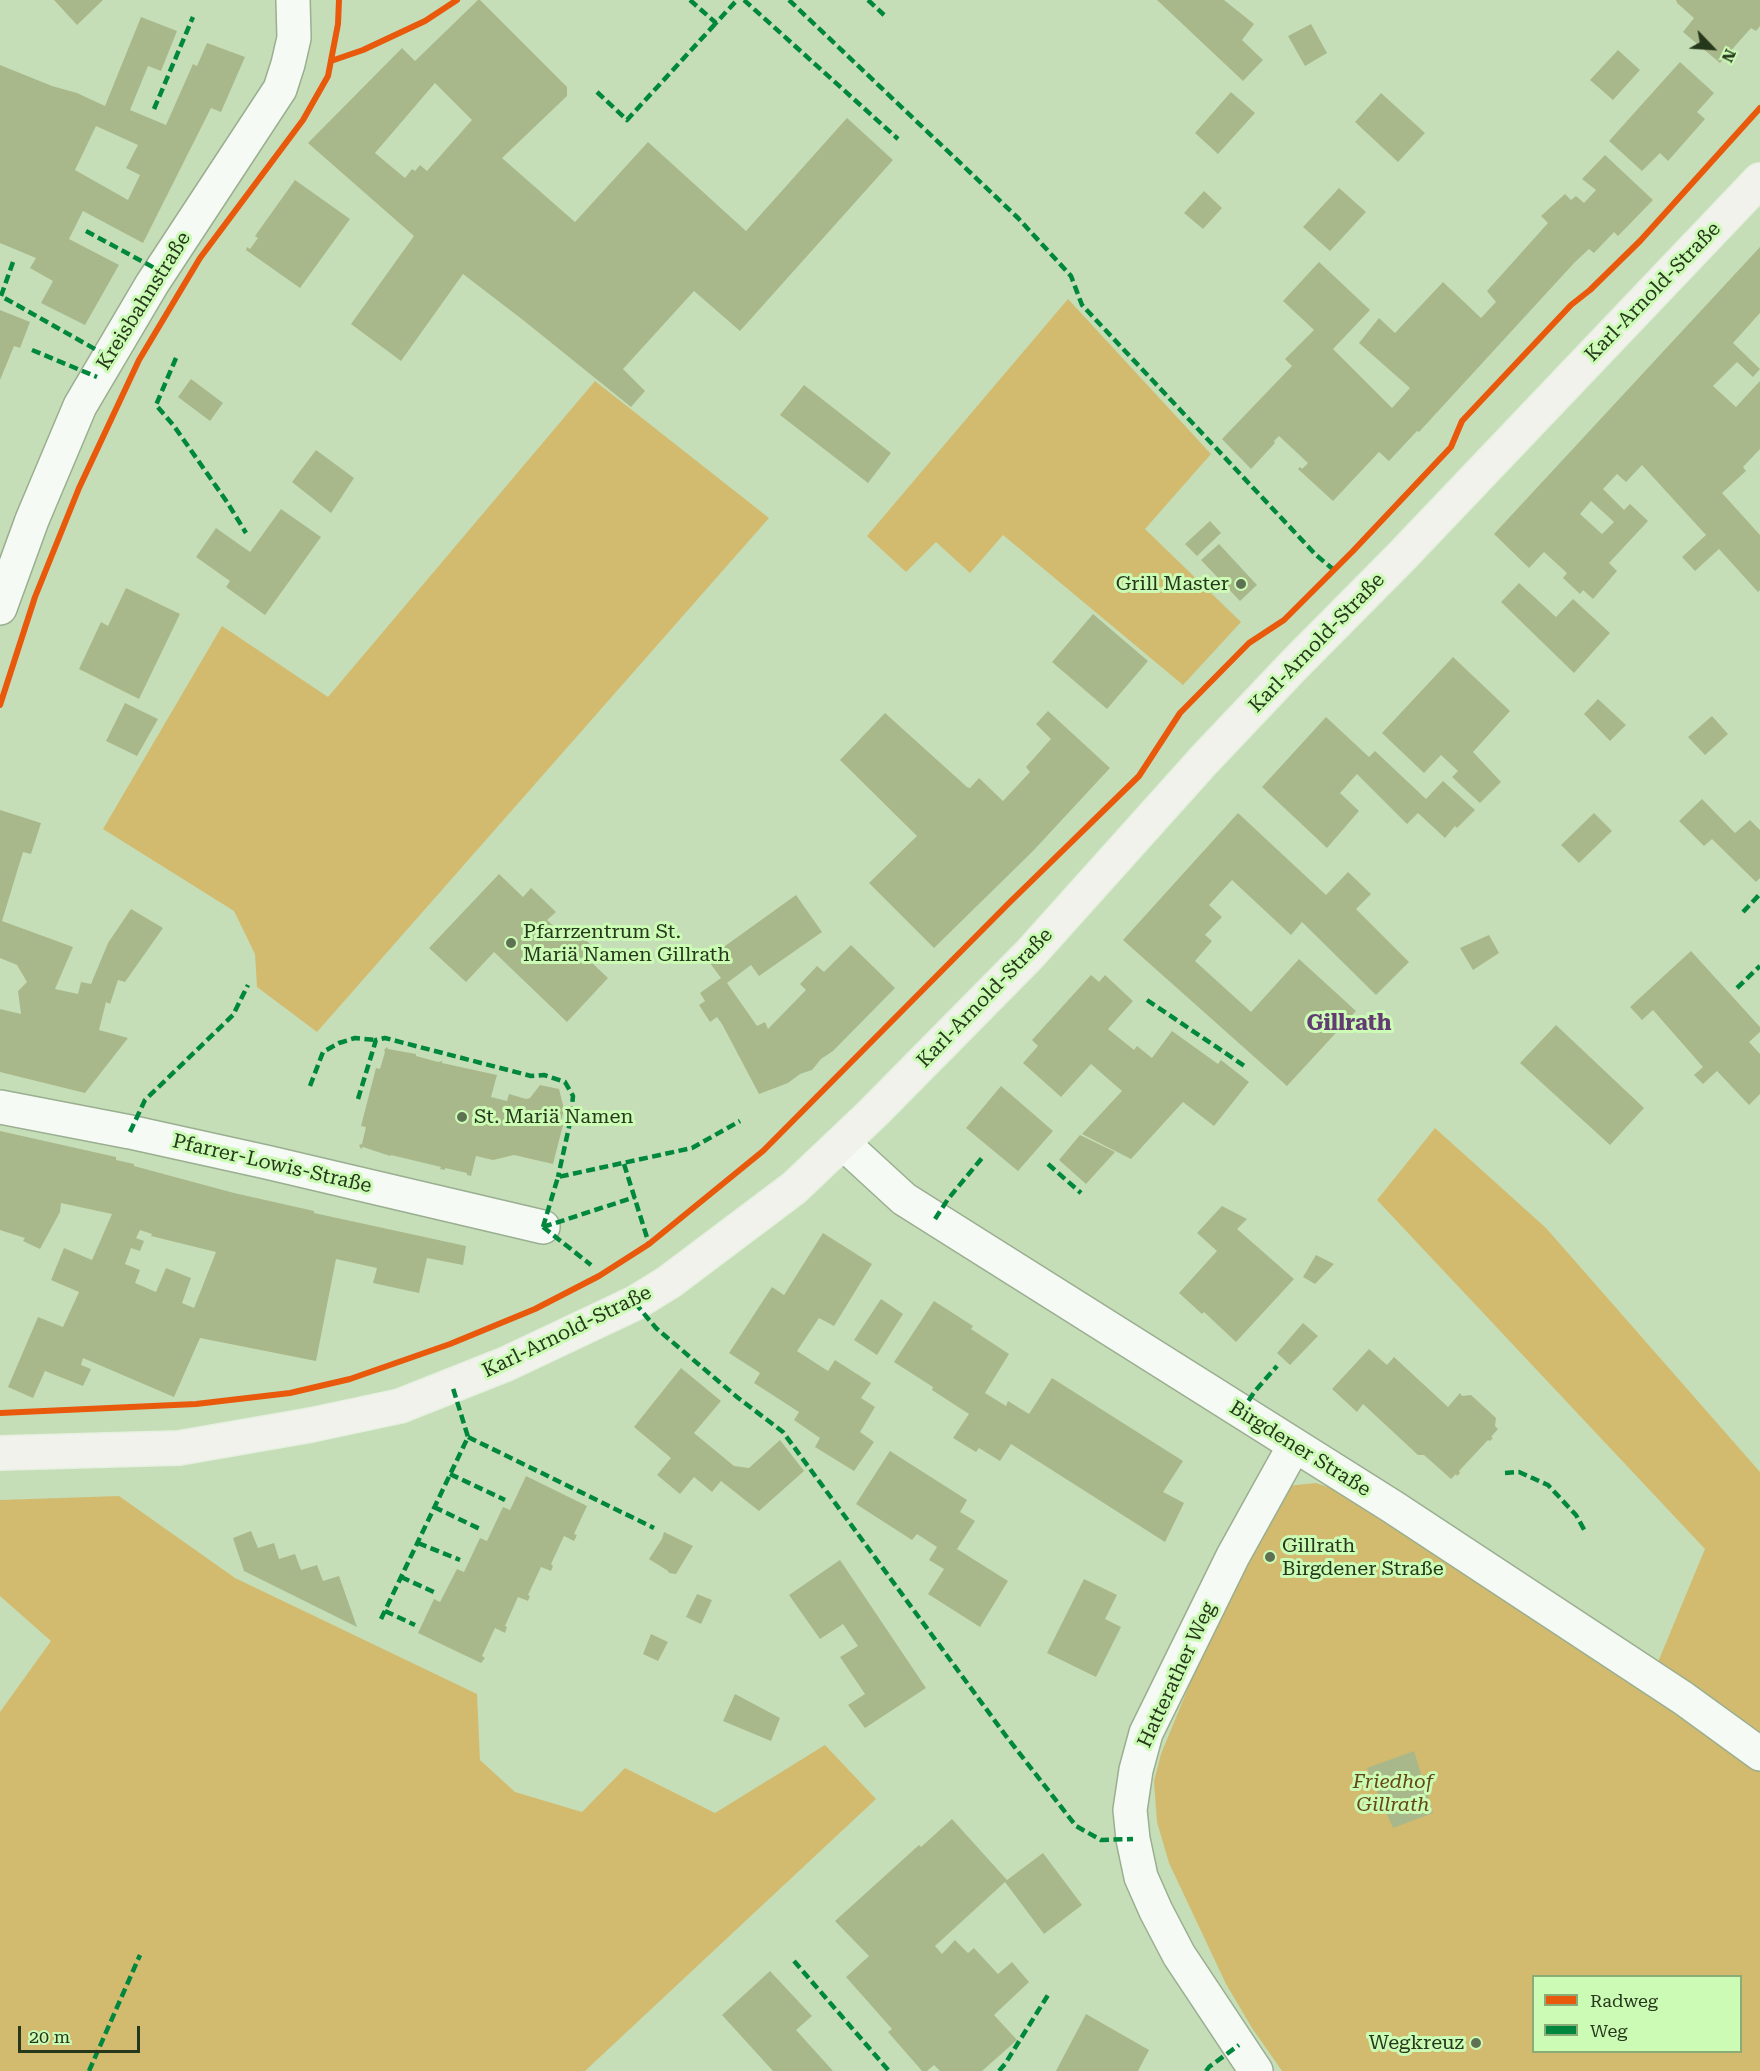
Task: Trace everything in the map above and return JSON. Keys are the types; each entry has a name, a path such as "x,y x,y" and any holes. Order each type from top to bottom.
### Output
{"main road":[{"name":"Karl-Arnold-Straße","path":"0,1453 179,1448 311,1425 400,1406 506,1364 635,1303 669,1282 794,1188 843,1143 1029,955 1242,720 1401,557 1760,180"}],"street":[{"name":"Kreisbahnstraße","path":"0,608 32,520 80,406 152,284 280,88 288,64 302,1"},
{"name":"Pfarrer-Lowis-Straße","path":"0,1107 130,1132 543,1227"},
{"name":"Birgdener Straße","path":"843,1143 904,1199 1393,1508 1683,1698 1760,1754"},
{"name":"Hatterather Weg","path":"1256,2071 1179,1954 1156,1911 1141,1877 1130,1810 1136,1770 1146,1733 1233,1556 1294,1446"}],"green space":[{"path":"1068,299 1211,454 1145,529 1241,622 1183,685 1003,535 970,573 936,542 906,572 867,536"},
{"path":"595,381 769,518 317,1032 257,987 255,954 234,911 103,829 222,626 328,697"},
{"path":"1435,1128 1546,1228 1760,1472 1760,1741 1658,1662 1705,1549 1377,1200"},
{"name":"Friedhof Gillrath","path":"1316,1483 1348,1494 1760,1765 1760,2071 1282,2071 1252,2028 1226,1984 1169,1863 1157,1822 1154,1781 1161,1754 1209,1637 1287,1486"},
{"path":"119,1496 235,1578 477,1694 480,1760 515,1792 582,1812 625,1768 715,1813 825,1745 876,1799 585,2071 0,2071 0,1712 51,1641 0,1596 0,1500"}],"building":[{"path":"54,0 103,0 77,25"},
{"path":"480,0 567,87 567,96 502,158 575,222 648,142 746,231 847,118 893,160 740,331 694,291 623,369 645,391 631,407 463,274 401,361 351,324 414,236 308,143 402,48 415,61","holes":["435,83 472,120 427,171 420,165 415,171 412,169 405,178 375,153"]},
{"path":"1157,0 1224,0 1254,24 1242,40 1263,60 1243,81"},
{"path":"1676,0 1760,0 1760,26 1756,31 1751,28 1720,63 1683,32 1694,18"},
{"path":"141,17 177,31 161,71 148,66 130,110 166,125 193,64 197,66 207,43 245,57 221,112 211,108 143,243 83,211 69,239 119,265 85,325 41,303 53,281 30,268 36,258 0,243 0,65 52,86 77,93 105,106","holes":["96,126 138,145 126,168 140,175 128,200 75,170"]},
{"path":"1311,24 1327,53 1305,66 1288,36"},
{"path":"1618,50 1640,70 1613,100 1590,80"},
{"path":"1680,62 1714,93 1697,112 1705,119 1668,161 1660,153 1642,171 1609,141"},
{"path":"1231,92 1255,113 1218,154 1195,133"},
{"path":"1381,93 1425,133 1398,162 1355,122"},
{"path":"1605,155 1653,200 1618,236 1614,232 1594,253 1589,249 1575,262 1419,432 1417,431 1389,461 1379,452 1333,501 1298,469 1300,467 1302,469 1308,463 1279,436 1251,469 1222,439 1292,366 1285,359 1314,330 1283,301 1319,262 1370,310 1333,349 1392,408 1410,388 1359,343 1379,318 1395,333 1443,282 1481,318 1496,302 1487,291 1548,223 1541,216 1565,194 1571,200 1576,196 1584,203 1596,190 1582,179"},
{"path":"295,180 350,219 300,288 246,250 247,247 250,249 258,238 255,236"},
{"path":"1339,188 1366,212 1330,251 1303,227"},
{"path":"1204,191 1222,208 1203,229 1184,213"},
{"path":"1760,247 1760,313 1733,343 1760,369 1753,377 1737,362 1713,386 1736,407 1760,381 1760,449 1743,467 1746,471 1722,493 1760,535 1760,590 1758,592 1719,549 1695,571 1682,557 1706,535 1642,465 1626,482 1617,474 1603,489 1624,510 1630,504 1648,521 1609,563 1617,571 1593,599 1583,590 1580,594 1563,578 1567,573 1544,552 1529,568 1494,534","holes":["1591,501 1614,522 1602,534 1580,514"]},
{"path":"0,310 30,322 20,348 14,346 0,380"},
{"path":"191,379 223,403 210,421 178,397"},
{"path":"804,385 891,453 868,483 780,415"},
{"path":"316,450 354,478 331,513 292,482"},
{"path":"281,509 321,537 265,615 226,587 230,581 196,557 216,528 250,552"},
{"path":"1210,521 1221,533 1197,556 1185,544"},
{"path":"1219,544 1257,585 1240,601 1201,560"},
{"path":"1519,583 1556,617 1573,599 1610,633 1574,673 1501,602"},
{"path":"126,588 180,614 139,699 79,669 101,622 108,626"},
{"path":"1093,614 1148,661 1107,709 1052,662"},
{"path":"1453,657 1510,711 1473,752 1501,782 1480,803 1452,777 1458,771 1441,755 1424,773 1382,733"},
{"path":"1598,699 1626,725 1610,741 1584,714"},
{"path":"125,703 158,719 137,756 106,741"},
{"path":"1048,711 1110,768 1033,851 934,948 869,883 917,836 840,760 885,713 967,787 970,788 979,778 1003,801 1030,772 1026,767 1051,739 1036,724"},
{"path":"1712,716 1728,734 1705,755 1688,737"},
{"path":"1326,717 1369,757 1375,751 1426,799 1443,781 1475,810 1457,828 1455,826 1445,838 1418,813 1407,824 1357,774 1340,793 1359,811 1327,848 1262,787"},
{"path":"1702,799 1735,833 1750,820 1760,830 1760,878 1756,882 1712,839 1704,846 1679,821"},
{"path":"0,810 41,823 31,854 23,852 2,921 73,947 55,989 78,994 81,982 91,984 108,943 131,909 163,928 125,982 118,980 110,1004 106,1002 99,1030 128,1038 85,1093 0,1072 0,1009 21,1014 18,991 27,982 17,965 0,958"},
{"path":"1238,813 1326,895 1348,872 1371,894 1356,909 1409,962 1376,995 1302,922 1291,935 1232,880 1209,905 1222,917 1205,935 1212,941 1195,961 1251,1012 1299,959 1356,1011 1287,1086 1123,940"},
{"path":"1594,813 1612,831 1579,863 1561,845"},
{"name":"Pfarrzentrum St. Mariä Namen Gillrath","path":"499,874 523,897 531,888 556,912 547,920 566,938 575,929 598,952 590,961 608,978 567,1022 494,952 466,982 429,948"},
{"path":"796,895 822,932 759,976 751,965 727,983 757,1026 765,1022 768,1029 806,990 800,984 817,966 824,972 851,945 895,988 812,1070 800,1074 788,1083 759,1094 722,1024 717,1017 710,1022 699,1005 705,1001 700,993 721,978 707,959"},
{"path":"1489,935 1499,953 1473,970 1460,948"},
{"path":"1691,951 1760,1027 1760,1032 1749,1042 1760,1054 1760,1094 1749,1105 1717,1071 1703,1084 1694,1075 1703,1067 1653,1010 1642,1020 1630,1007"},
{"path":"1091,975 1099,982 1105,975 1133,1001 1108,1029 1134,1050 1137,1046 1152,1058 1172,1031 1218,1064 1221,1060 1249,1082 1214,1126 1183,1102 1131,1159 1082,1134 1122,1091 1091,1064 1061,1097 1023,1063 1038,1046 1032,1040"},
{"path":"1556,1025 1644,1108 1610,1145 1520,1063"},
{"name":"St. Mariä Namen","path":"387,1047 438,1062 442,1061 442,1063 497,1075 491,1097 507,1101 509,1094 530,1098 540,1085 559,1089 564,1109 560,1125 563,1125 553,1164 514,1155 493,1160 476,1156 471,1176 467,1173 440,1169 441,1167 390,1156 363,1147 361,1149 359,1145 362,1144 366,1127 361,1126 376,1068 380,1069 384,1050"},
{"path":"1001,1086 1053,1131 1018,1171 966,1128"},
{"path":"0,1131 116,1157 116,1160 134,1164 134,1166 234,1193 314,1211 314,1213 466,1246 463,1265 427,1258 419,1293 373,1283 377,1268 336,1259 316,1361 200,1338 174,1397 83,1358 81,1365 91,1369 83,1386 45,1371 33,1398 8,1387 38,1317 63,1327 79,1292 51,1280 64,1248 92,1260 112,1214 61,1203 60,1212 40,1249 23,1241 25,1238 0,1230","holes":["140,1230 152,1234 151,1236 216,1252 194,1308 182,1303 191,1278 166,1268 156,1292 135,1283 140,1270 125,1264 131,1248 140,1251 144,1241 136,1238"]},
{"path":"1080,1135 1115,1152 1086,1184 1059,1160"},
{"path":"1222,1206 1247,1219 1237,1229 1294,1279 1236,1342 1204,1312 1202,1314 1179,1293 1217,1251 1197,1233"},
{"path":"823,1233 872,1264 834,1326 819,1318 797,1351 828,1371 835,1360 871,1383 861,1398 875,1407 860,1432 874,1442 854,1471 815,1447 820,1438 794,1420 799,1412 754,1383 760,1373 729,1353 772,1287 784,1295"},
{"path":"1316,1255 1334,1264 1315,1284 1303,1277"},
{"path":"881,1299 903,1314 877,1355 854,1340"},
{"path":"934,1301 973,1326 971,1329 1009,1354 985,1393 1006,1406 1008,1401 1029,1414 1052,1378 1183,1461 1163,1492 1184,1503 1165,1542 1011,1444 1000,1461 979,1448 976,1452 953,1438 969,1414 894,1362"},
{"path":"1303,1323 1318,1336 1290,1365 1277,1353"},
{"path":"1369,1349 1387,1365 1394,1357 1448,1407 1460,1393 1462,1396 1471,1395 1496,1418 1495,1426 1498,1429 1491,1437 1493,1438 1488,1440 1457,1476 1456,1474 1451,1479 1424,1455 1418,1455 1363,1404 1357,1412 1332,1389"},
{"path":"681,1368 721,1401 694,1433 734,1466 749,1468 780,1440 804,1471 759,1511 721,1481 712,1492 694,1477 680,1494 657,1475 671,1458 634,1427"},
{"path":"890,1451 967,1500 960,1512 975,1521 957,1549 1008,1581 980,1627 928,1594 944,1569 929,1560 937,1547 917,1534 912,1540 856,1504"},
{"path":"526,1476 587,1506 574,1534 577,1535 574,1541 564,1536 551,1564 553,1566 551,1571 541,1567 528,1595 530,1596 528,1601 518,1597 505,1626 507,1627 505,1633 495,1628 482,1656 485,1658 481,1663 418,1633 434,1599 440,1602 457,1569 464,1572 480,1538 487,1541 503,1507 510,1510"},
{"path":"251,1531 258,1548 274,1543 279,1559 295,1554 301,1570 317,1565 323,1581 339,1576 357,1627 244,1571 233,1538"},
{"path":"664,1532 693,1546 676,1574 669,1573 649,1559"},
{"path":"840,1560 926,1688 865,1728 848,1705 865,1694 840,1657 858,1646 843,1624 820,1639 789,1595"},
{"path":"1084,1579 1117,1595 1105,1619 1121,1627 1096,1677 1047,1653"},
{"path":"697,1594 712,1600 701,1624 686,1617"},
{"path":"651,1634 668,1642 658,1661 643,1654"},
{"path":"735,1694 780,1718 771,1741 723,1721"},
{"path":"1414,1751 1433,1813 1393,1828 1367,1768"},
{"path":"952,1819 1007,1880 1043,1853 1082,1905 1044,1934 1005,1882 935,1946 942,1954 955,1940 968,1953 974,1948 998,1974 1012,1962 1029,1982 994,2015 1017,2040 982,2071 940,2071 934,2065 927,2071 922,2071 888,2032 892,2029 846,1977 869,1956 835,1921 919,1845 921,1847"},
{"path":"770,1971 812,2016 796,2030 833,2071 773,2071 722,2015"},
{"path":"1086,2014 1149,2050 1138,2071 1056,2071"}],"marked path":[{"path":"690,0 716,23 737,0"},
{"path":"744,0 898,139"},
{"path":"789,0 1018,218 1071,276 1082,305 1316,555 1334,570"},
{"path":"868,0 884,15"},
{"path":"154,109 193,17"},
{"path":"597,92 627,120 716,23"},
{"path":"86,231 160,271"},
{"path":"13,262 1,296 109,357"},
{"path":"32,350 97,377"},
{"path":"176,358 156,405 174,426 246,533"},
{"path":"1743,912 1760,894"},
{"path":"1737,988 1760,966"},
{"path":"130,1132 145,1100 233,1015 248,985"},
{"path":"1147,1000 1246,1067"},
{"path":"310,1086 323,1052 339,1043 355,1038 376,1040"},
{"path":"358,1099 376,1040 385,1038 531,1076 544,1075 565,1082 573,1096 571,1118 558,1177"},
{"path":"543,1227 558,1177 692,1148 740,1121"},
{"path":"935,1219 948,1199 982,1158"},
{"path":"624,1164 649,1244"},
{"path":"1048,1164 1081,1193"},
{"path":"543,1227 635,1197"},
{"path":"543,1227 591,1265"},
{"path":"635,1303 656,1328 737,1397 783,1432 1006,1736 1076,1826 1101,1840 1133,1839"},
{"path":"1241,1412 1255,1391 1277,1366"},
{"path":"381,1619 468,1437 452,1385"},
{"path":"468,1437 654,1528"},
{"path":"1505,1473 1519,1472 1548,1485 1576,1515 1586,1533"},
{"path":"450,1474 505,1500"},
{"path":"434,1507 482,1530"},
{"path":"418,1543 460,1560"},
{"path":"401,1577 436,1593"},
{"path":"385,1611 415,1625"},
{"path":"89,2071 140,1955"},
{"path":"794,1961 889,2071"},
{"path":"999,2071 1048,1995"},
{"path":"1206,2071 1239,2045"}],"cycle path":[{"path":"0,705 35,597 79,488 139,360 200,258 303,120 328,76 338,24 339,0"},
{"path":"331,61 363,50 425,21 457,0"},
{"path":"0,1413 196,1404 290,1393 350,1379 450,1344 535,1309 599,1276 649,1244 763,1151 1009,903 1139,776 1180,713 1249,643 1284,620 1353,551 1451,447 1462,421 1571,305 1590,290 1640,241 1760,108"}],"place":[{"name":"Grill Master","path":"1241,584"},
{"name":"Pfarrzentrum St. Mariä Namen Gillrath","path":"511,943"},
{"name":"St. Mariä Namen","path":"462,1117"},
{"name":"Gillrath Birgdener Straße","path":"1270,1557"},
{"name":"Wegkreuz","path":"1476,2043"}],"district":[{"name":"Gillrath","path":"1349,1024"}]}
